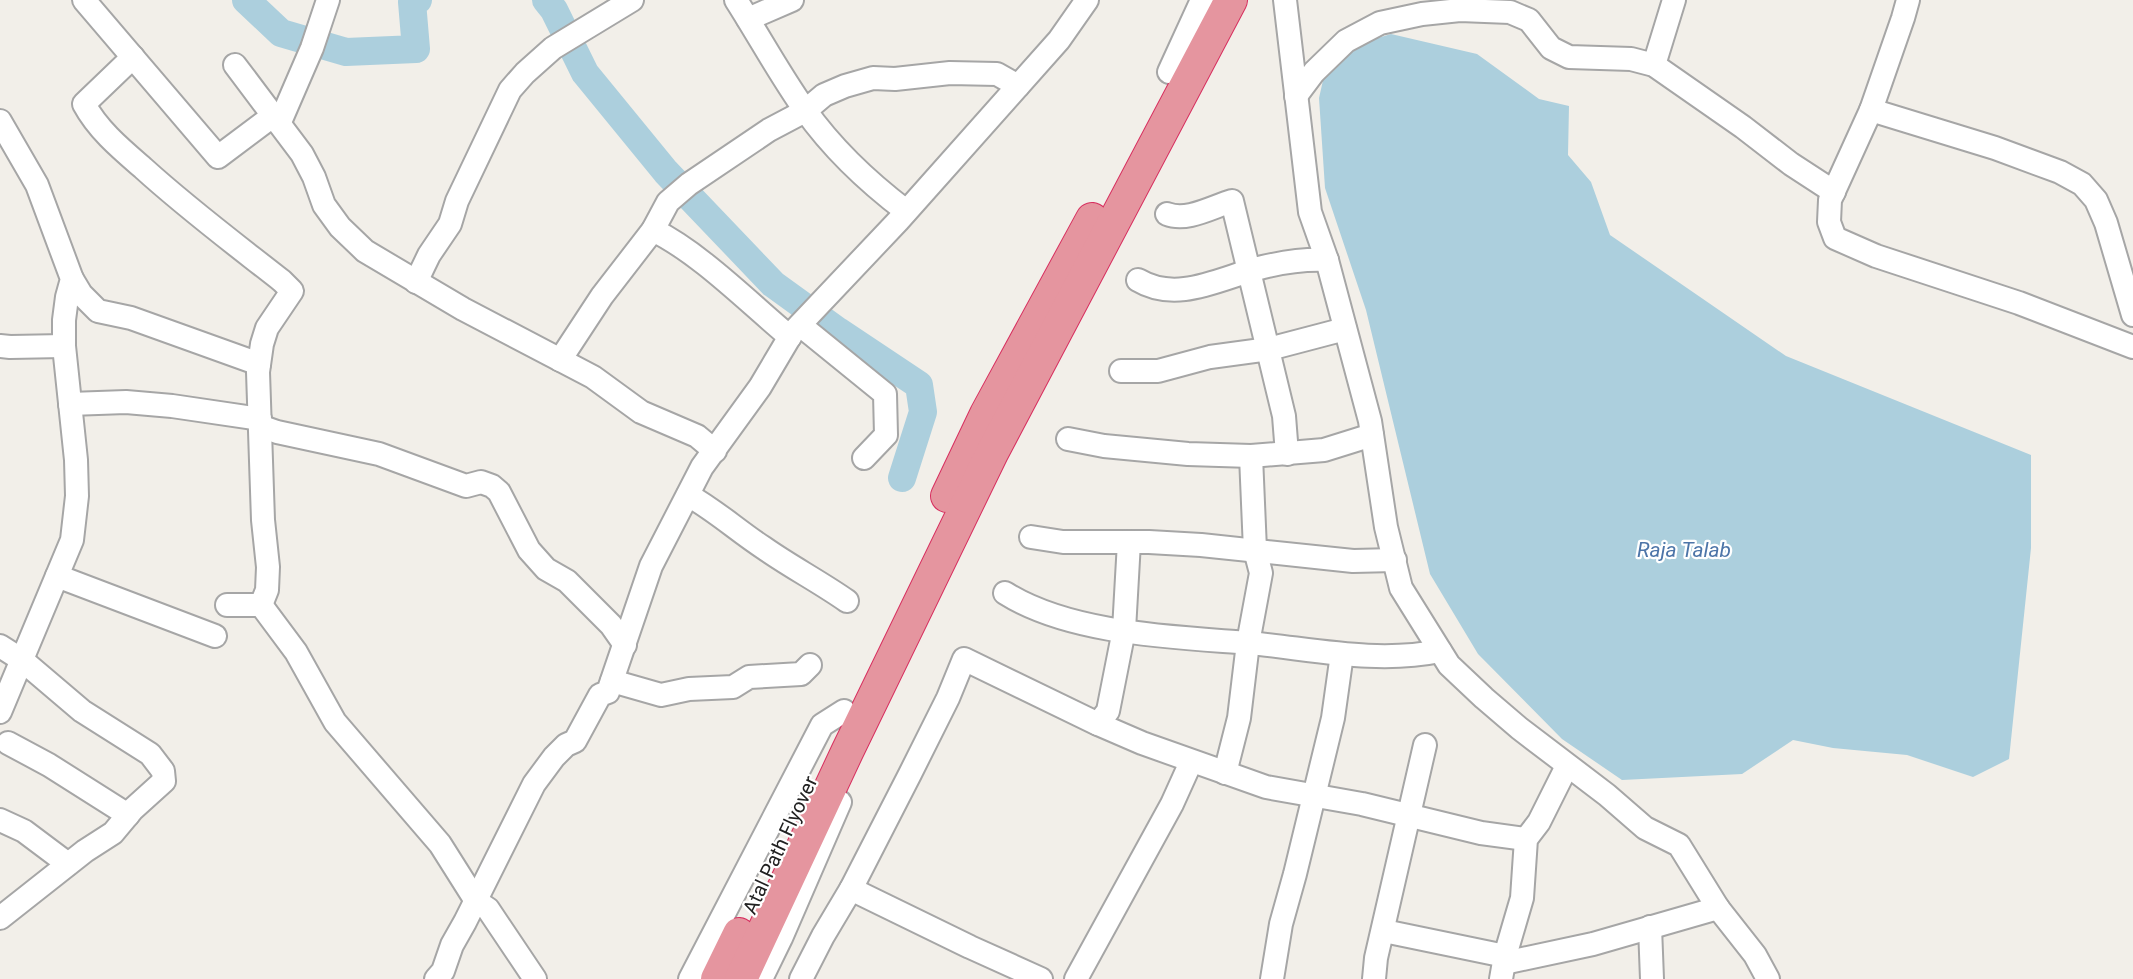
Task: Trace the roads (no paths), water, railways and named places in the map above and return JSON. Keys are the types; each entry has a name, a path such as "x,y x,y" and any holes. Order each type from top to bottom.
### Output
{"highway":[{"path":"1178,78 1207,0"},
{"path":"1178,78 1231,0"},
{"name":"Atal Path Flyover","path":"717,979 854,715 998,417 1178,78"},
{"name":"Atal Path Flyover","path":"741,979 838,747"}],"street":[{"path":"84,0 218,157 277,118 312,48 328,0"},
{"path":"416,282 429,255 450,224 457,201 510,90 553,48 632,0"},
{"path":"792,0 742,10 805,111 842,154 906,211"},
{"path":"1178,78 1202,0"},
{"path":"1178,78 1239,0"},
{"path":"1285,0 1310,212 1327,260 1372,435 1386,527 1401,588 1449,665 1484,698 1567,766 1607,795 1645,828 1679,845 1718,908 1755,955 1768,979"},
{"path":"1654,65 1674,0"},
{"path":"1908,0 1871,110 1830,200 1829,222 1835,238 1876,256 2019,303 2133,347"},
{"path":"436,979 534,784 554,757 566,745 574,741 594,702 600,695 608,692 651,566 702,468 760,387 795,331 1059,40 1080,3"},
{"path":"1296,96 1314,72 1346,41 1380,23 1422,14 1460,10 1510,12 1529,20 1551,48 1569,57 1606,60 1631,59 1654,65 1743,127 1791,164 1834,192"},
{"path":"133,57 84,104 91,117 121,149 193,213 292,291 267,328 259,364 263,520 268,567 267,590 261,605"},
{"path":"235,65 302,154 314,177 324,205 340,227 365,251 416,282 593,377 641,412 697,436 715,451"},
{"path":"560,360 602,296 653,230 668,202 689,184 769,130 805,111 824,95 873,78 895,79 950,73 997,74 1018,86"},
{"path":"1871,110 1995,148 2060,171 2082,184 2096,200 2106,222 2133,315"},
{"path":"0,121 37,184 72,279 81,294 98,311 131,318 259,364"},
{"path":"1167,214 1175,217 1188,216 1232,201 1284,416 1287,454"},
{"path":"653,230 669,237 795,331 885,394 886,435 864,458"},
{"path":"1138,280 1150,287 1172,290 1205,286 1249,271 1302,259 1327,260"},
{"path":"0,712 72,540 77,496 64,346 65,308 72,279"},
{"path":"1121,371 1158,372 1210,357 1269,349 1345,329"},
{"path":"0,346 10,348 64,346"},
{"path":"70,404 138,403 182,407 260,423 277,432 379,454 466,486 482,482 492,486 499,492 529,550 546,569 567,581 611,625 625,645"},
{"path":"1068,439 1104,446 1188,454 1251,456 1324,450 1372,435"},
{"path":"1225,773 1239,718 1248,643 1261,573 1255,550 1251,456"},
{"path":"688,495 706,505 765,549 814,578 846,601"},
{"path":"1031,537 1063,542 1149,542 1255,550 1353,561 1395,560"},
{"path":"1098,724 1108,711 1124,630 1129,542"},
{"path":"57,576 214,636"},
{"path":"1005,593 1017,601 1078,622 1124,630 1378,658 1419,656 1440,651"},
{"path":"227,605 261,605"},
{"path":"261,605 296,651 335,722 440,844 476,901 488,909 535,979"},
{"path":"0,646 22,660 82,711 150,754 163,771 164,781 128,815 113,833 68,864 0,918"},
{"path":"1272,979 1281,924 1333,718 1342,654"},
{"path":"801,979 851,889 948,698 963,659 1098,724 1191,762 1266,787 1410,815 1481,833 1526,838"},
{"path":"612,681 661,695 689,689 733,687 749,677 801,674 810,665"},
{"path":"690,979 822,725 854,715 865,746 761,979"},
{"path":"8,743 49,765 128,815"},
{"path":"1374,979 1376,958 1425,745"},
{"path":"1077,979 1172,804 1191,762"},
{"path":"1503,966 1522,898 1526,838 1539,822 1567,766"},
{"path":"0,820 24,831 68,864"},
{"path":"851,889 1041,979"},
{"path":"1384,931 1503,966 1593,944 1718,908"},
{"path":"1650,927 1652,979"}],"water":[{"name":"Raja Talab","path":"1391,34 1477,54 1539,99 1569,106 1568,155 1591,182 1610,235 1786,356 2031,455 2031,548 2009,759 1973,777 1907,755 1833,748 1793,740 1742,774 1622,780 1562,739 1478,654 1430,574 1366,310 1325,188 1319,98 1324,76 1355,45"}],"waterway":[{"path":"246,0 281,33 346,52 416,49 412,2 418,0"},
{"path":"546,0 554,10 585,73 666,172 773,284 919,385 923,412 902,478"}]}
